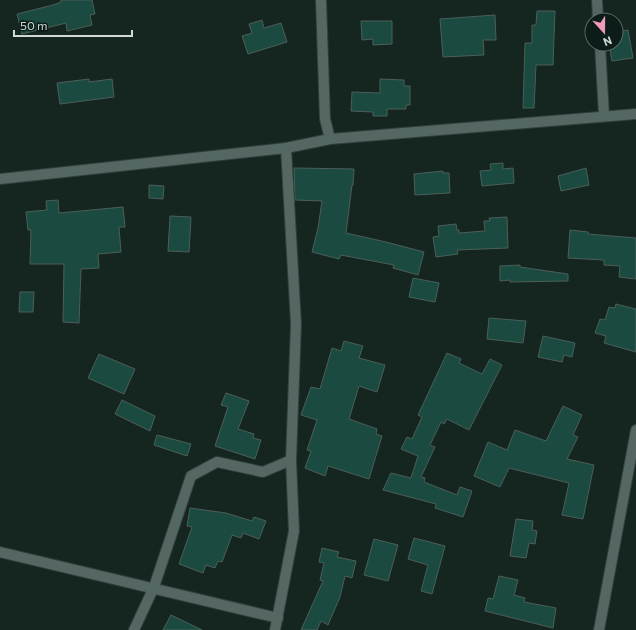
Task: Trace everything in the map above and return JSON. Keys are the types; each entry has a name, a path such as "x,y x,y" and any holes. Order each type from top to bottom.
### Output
{"street":[{"path":"321,0 326,119 330,139"},
{"path":"597,0 598,12"},
{"path":"600,52 604,116"},
{"path":"0,179 286,148 330,139 636,114"},
{"path":"275,630 294,531 291,460 296,324 286,148"},
{"path":"599,630 636,430"},
{"path":"134,630 154,587 190,476 217,462 263,472 291,460"},
{"path":"0,552 154,587 278,618"}],"building":[{"path":"61,0 92,0 95,14 90,15 92,25 67,31 66,23 22,34 17,14 53,5 61,2"},
{"path":"537,11 555,11 553,65 536,65 534,108 523,108 525,43 532,43 532,25 536,25"},
{"path":"495,15 496,40 483,40 484,55 443,57 440,19"},
{"path":"262,20 264,28 281,23 287,42 248,54 242,36 252,33 249,24"},
{"path":"361,21 392,21 392,44 373,45 373,39 362,40"},
{"path":"628,30 633,58 612,61 610,52 624,52 624,31"},
{"path":"89,79 89,82 112,79 114,97 60,104 57,83"},
{"path":"380,79 404,80 404,86 410,86 410,105 406,105 406,109 387,109 387,116 373,116 373,112 351,111 352,92 380,93"},
{"path":"503,163 503,169 513,168 514,183 482,186 480,171 491,170 490,164"},
{"path":"294,168 354,169 346,233 424,252 418,275 393,268 394,265 341,255 339,259 312,252 318,228 322,201 295,200"},
{"path":"586,168 589,185 561,191 558,176"},
{"path":"443,171 443,173 449,173 450,193 415,195 414,174"},
{"path":"149,185 164,186 163,199 149,198"},
{"path":"58,200 59,213 123,207 125,227 119,227 121,252 98,254 99,268 81,269 79,323 63,322 64,264 30,264 31,230 28,230 26,212 47,210 46,201"},
{"path":"170,216 191,217 189,252 168,251"},
{"path":"507,217 508,248 457,250 458,254 436,257 433,237 439,236 438,226 456,224 459,233 485,231 484,221 490,221 489,218"},
{"path":"570,230 588,232 588,234 636,238 636,279 619,277 620,266 604,265 604,260 568,258"},
{"path":"520,265 520,267 568,274 568,281 500,281 500,266"},
{"path":"413,278 439,283 435,302 409,297"},
{"path":"20,292 34,292 33,312 19,312"},
{"path":"616,304 636,309 636,352 604,343 606,336 595,333 600,319 605,320 609,307 615,308"},
{"path":"489,318 526,321 523,343 487,339"},
{"path":"543,336 575,343 572,357 564,355 562,362 538,357"},
{"path":"344,341 363,346 359,358 385,365 377,392 359,386 349,419 377,429 376,434 382,436 369,479 328,466 325,476 305,468 311,451 307,450 317,420 301,415 311,387 320,389 332,348 341,351"},
{"path":"447,353 461,359 459,363 482,374 490,359 502,365 469,430 447,419 444,424 441,422 430,445 435,447 421,477 425,478 424,482 457,495 460,487 472,491 463,517 435,508 436,504 383,490 391,473 411,478 418,456 401,449 407,437 412,439 422,417 418,415"},
{"path":"99,354 135,369 124,394 88,378"},
{"path":"226,393 249,401 238,429 254,434 253,438 261,440 255,459 215,446 228,407 221,405"},
{"path":"122,400 155,416 150,431 115,414"},
{"path":"563,406 582,415 573,435 578,437 567,459 594,465 583,519 562,515 569,483 509,468 500,487 474,476 488,442 507,450 515,430 546,441"},
{"path":"157,435 191,444 187,456 154,445"},
{"path":"190,508 226,513 252,521 254,517 266,521 259,539 243,533 241,538 232,535 222,562 218,561 215,568 206,565 203,573 179,564 192,527 187,526"},
{"path":"516,519 533,521 532,530 537,531 535,544 529,543 526,558 510,556"},
{"path":"414,538 445,546 432,594 421,591 428,565 408,559"},
{"path":"374,539 398,545 388,581 364,575"},
{"path":"322,548 339,552 337,557 356,561 352,578 345,576 340,597 328,625 321,621 317,630 301,630 323,581 320,580 324,563 319,562"},
{"path":"499,576 518,580 514,595 525,598 524,602 556,608 553,628 485,611 488,598 493,599"},
{"path":"171,615 202,630 163,630"}]}
